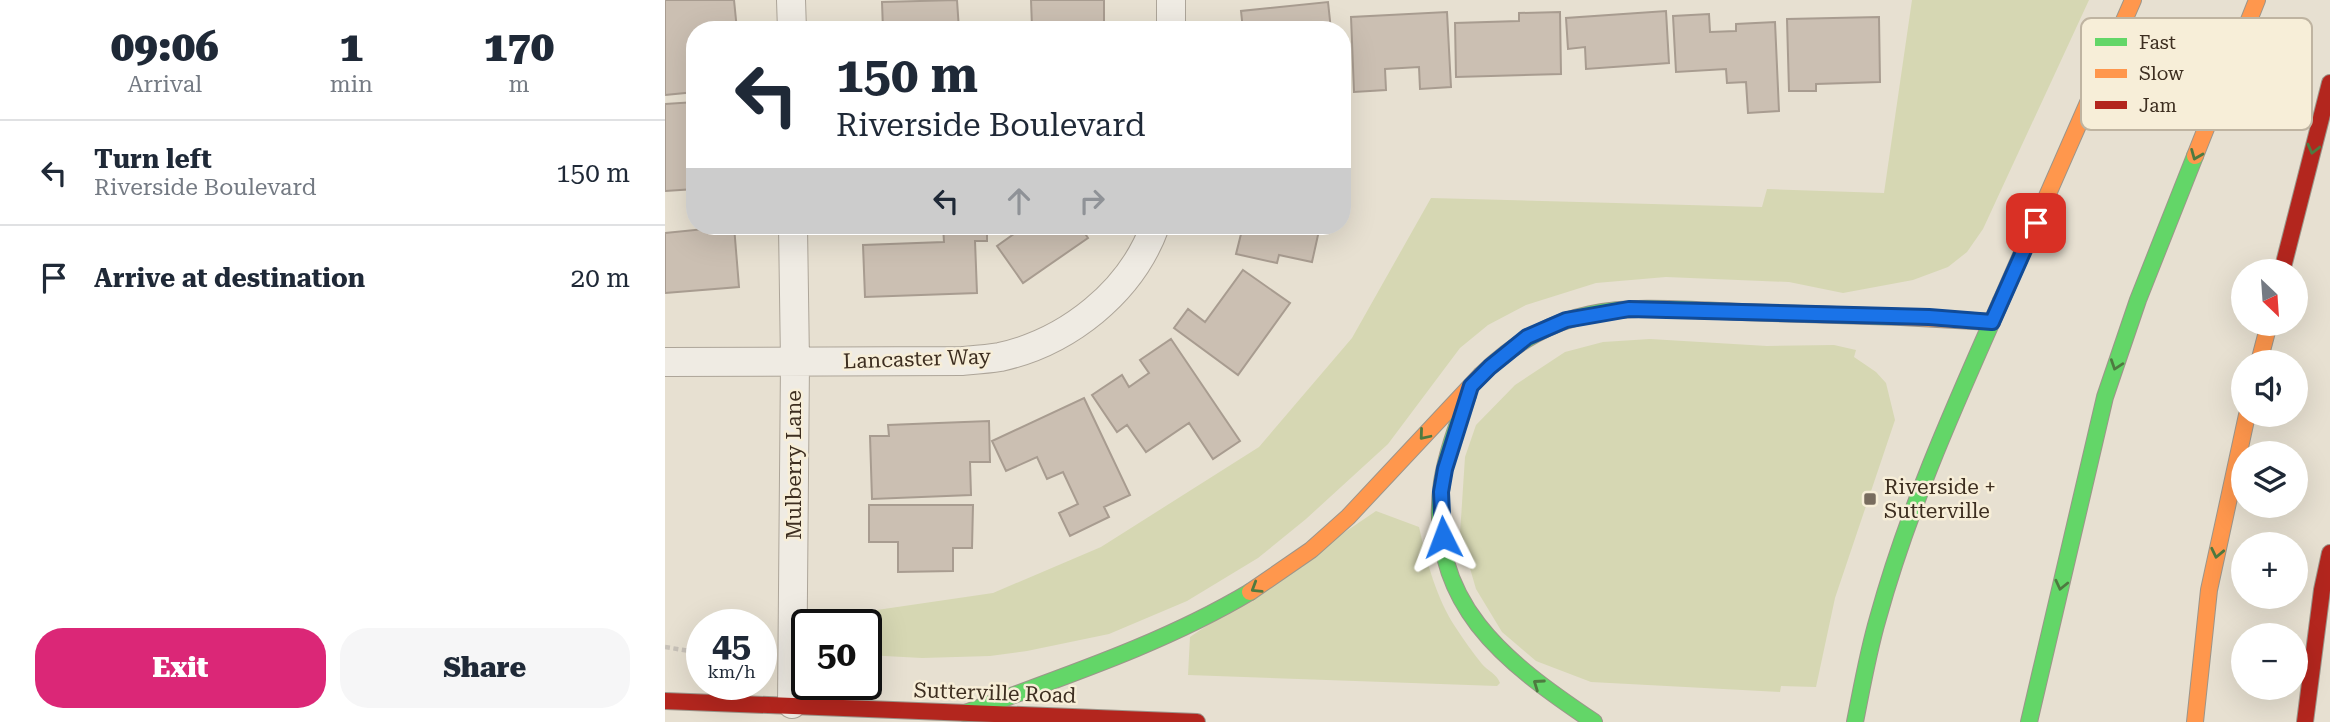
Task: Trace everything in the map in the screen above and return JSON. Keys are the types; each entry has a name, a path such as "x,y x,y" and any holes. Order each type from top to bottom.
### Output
{"main road":[{"path":"2125,18 2133,0"},
{"path":"2250,18 2257,0"},
{"path":"2285,259 2330,83"},
{"path":"1855,722 1868,657 1892,572 1922,484 2081,119"},
{"path":"2029,722 2105,397 2138,300 2205,130"},
{"path":"965,713 1168,634 1265,583 1311,550 1343,522 1382,484 1436,420 1490,367 1527,337 1566,320 1604,311 1629,309 1929,317 1992,322"},
{"path":"1471,386 1451,446 1441,492 1443,537 1453,579 1469,615 1493,647 1533,681 1594,722"},
{"path":"2195,722 2209,590 2244,427"},
{"path":"2305,722 2322,590 2330,553"},
{"name":"Sutterville Road","path":"665,701 1197,722"},
{"path":"845,707 881,722"}],"street":[{"path":"791,0 792,21"},
{"path":"1171,0 1171,21"},
{"name":"Mulberry Lane","path":"792,704 795,362 793,235"},
{"name":"Lancaster Way","path":"665,362 962,361 1000,357 1036,346 1070,329 1100,306 1131,272 1150,235"}],"path":[{"path":"665,647 686,650"}],"green space":[{"path":"1912,0 2089,0 1983,229 1967,252 1948,267 1913,280 1843,293 1789,282 1666,277 1596,283 1526,305 1488,325 1460,348 1388,444 1306,519 1258,558 1187,601 1109,634 1027,651 990,656 882,656 882,609 993,593 1101,547 1259,447 1352,338 1431,198 1762,207 1767,189 1884,193"},
{"path":"1650,339 1767,346 1834,345 1856,350 1854,357 1876,372 1886,383 1895,420 1835,598 1816,687 1781,686 1780,692 1591,682 1536,661 1502,632 1476,589 1460,534 1465,457 1476,425 1515,385 1565,352 1603,342"},
{"path":"1376,511 1419,527 1443,604 1472,651 1499,680 1497,686 1188,675 1190,637"}],"building":[{"path":"665,0 734,0 736,21 686,21 686,93 665,95"},
{"path":"957,0 958,21 883,21 882,2"},
{"path":"1031,0 1104,0 1104,21 1032,21"},
{"path":"1328,2 1330,21 1242,21 1241,11"},
{"path":"1666,11 1669,63 1586,69 1585,47 1568,49 1566,18"},
{"path":"1447,12 1451,87 1420,89 1419,67 1385,69 1386,90 1354,92 1351,17"},
{"path":"1560,12 1561,74 1456,77 1455,23 1519,21 1519,13"},
{"path":"1709,14 1710,32 1736,31 1736,24 1775,22 1779,111 1748,113 1746,82 1727,83 1726,69 1676,72 1673,16"},
{"path":"1879,17 1880,82 1816,84 1816,91 1789,91 1787,19"},
{"path":"686,103 686,190 665,191 665,104"},
{"path":"686,231 686,235 735,235 739,287 665,293 665,233"},
{"path":"944,235 987,235 987,241 975,241 977,293 865,297 863,245 944,242"},
{"path":"1012,235 1086,235 1088,238 1023,283 997,246"},
{"path":"1241,235 1318,235 1312,262 1279,255 1277,263 1236,254"},
{"path":"1243,270 1290,303 1238,375 1174,328 1188,309 1205,322"},
{"path":"1171,339 1240,441 1213,459 1189,423 1146,452 1127,425 1117,432 1092,395 1122,375 1129,387 1149,373 1140,360"},
{"path":"1084,398 1130,495 1104,507 1109,517 1070,536 1059,513 1078,504 1063,472 1047,479 1037,457 1006,471 992,441"},
{"path":"989,421 990,462 970,462 971,495 872,499 870,436 889,436 888,425"},
{"path":"869,505 973,505 972,548 953,548 953,571 898,572 898,542 869,542"}],"traffic: fast":[{"path":"2029,722 2105,397 2138,300 2195,156"},
{"path":"1855,722 1874,631 1903,537 1933,458 2001,301"},
{"path":"1481,375 1512,349 1542,331 1572,319 1602,312 1667,309 1901,317"},
{"path":"1468,395 1442,482 1440,525 1446,562 1459,595 1478,625 1502,652 1530,676 1594,722"},
{"path":"965,713 1146,644 1250,592"}],"traffic: slow":[{"path":"2125,18 2133,0"},
{"path":"2250,18 2257,0"},
{"path":"2001,301 2081,119"},
{"path":"2195,156 2205,130"},
{"path":"1901,317 1992,322"},
{"path":"2262,350 2266,336"},
{"path":"1250,592 1311,550 1348,517 1481,375"},
{"path":"2195,722 2209,590 2244,427"}],"traffic: jam":[{"path":"2285,259 2330,83"},
{"path":"2305,722 2322,590 2330,553"},
{"path":"665,701 1197,722"}],"place":[{"name":"Riverside + Sutterville","path":"1870,499"}],"route":[{"path":"1443,537 1440,514 1445,469 1471,386 1527,337 1566,320 1604,311 1629,309 1929,317 1992,322 2036,223"}]}
